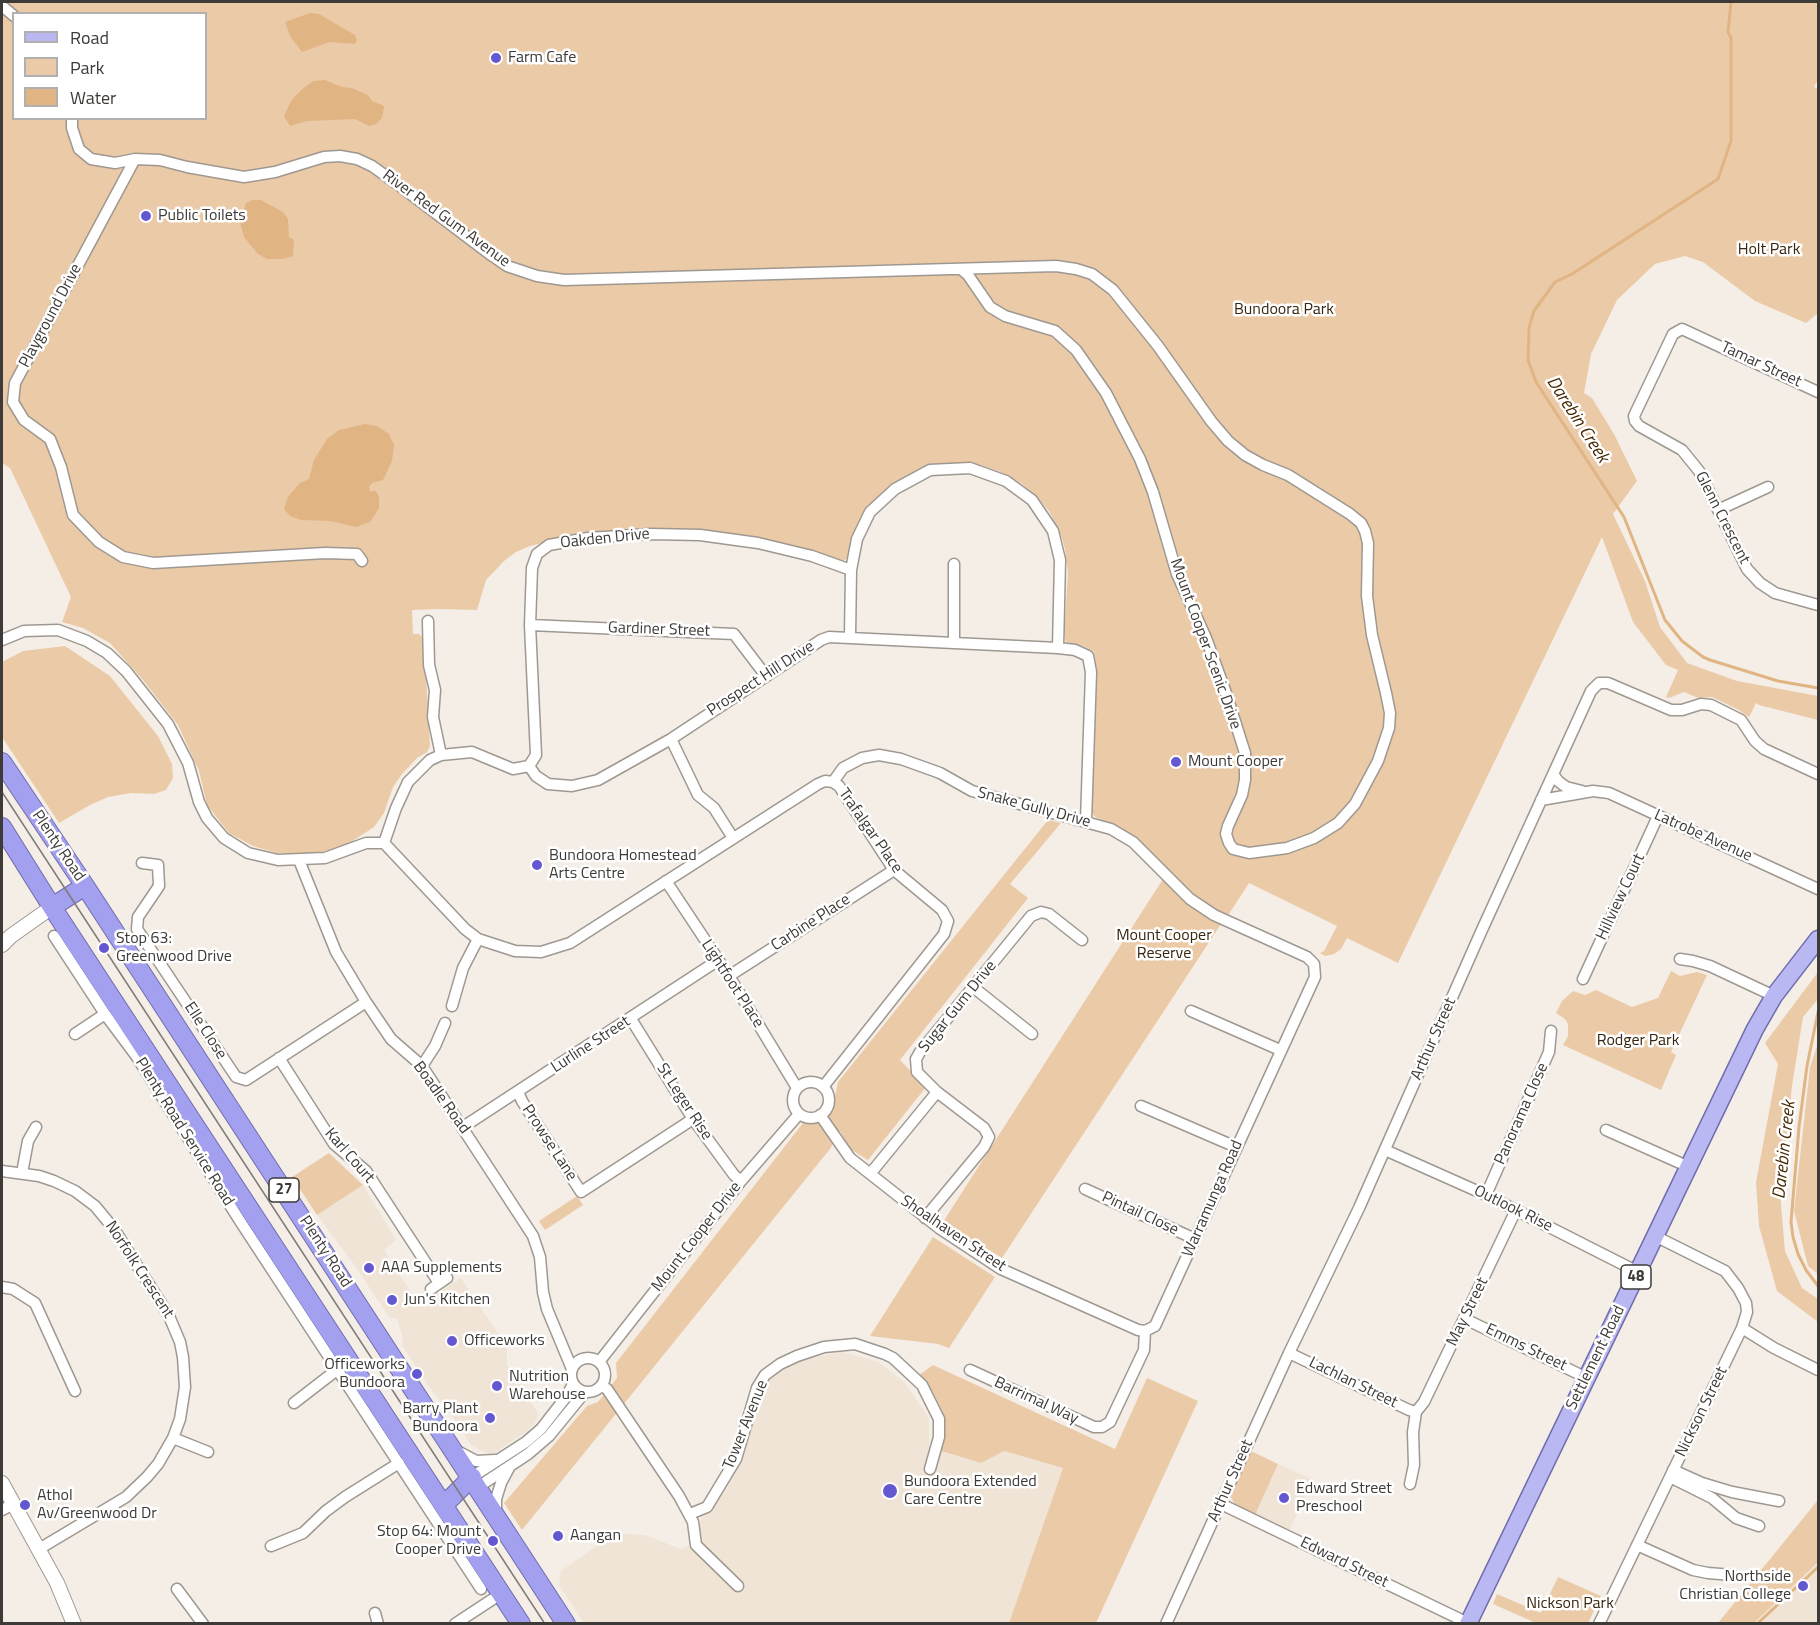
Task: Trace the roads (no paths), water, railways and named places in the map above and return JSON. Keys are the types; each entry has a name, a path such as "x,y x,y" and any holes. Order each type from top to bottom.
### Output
{"highway":[{"name":"Plenty Road","path":"2,762 566,1623"},
{"name":"27","path":"2,826 296,1292 444,1505 521,1623"},
{"path":"52,907 85,886"},
{"path":"444,1505 475,1482"}],"main road":[{"name":"Settlement Road","path":"1468,1623 1751,1039 1774,996 1818,939"}],"street":[{"name":"River Red Gum Avenue","path":"72,120 72,128 79,149 91,159 114,163 135,159 160,160 244,177 275,172 324,157 340,156 357,159 382,172 507,266 546,277 564,280 962,270"},
{"name":"Playground Drive","path":"135,159 15,383 13,402 24,420 50,439 61,467 73,515 99,542 123,557 153,563 325,553 357,554 362,561"},
{"name":"Mount Cooper Scenic Drive","path":"1056,266 1092,274 1113,290 1158,346 1211,421 1228,441 1245,455 1288,475 1361,523 1368,543 1367,596 1372,635 1386,693 1389,728 1378,761 1355,804 1338,823 1298,845 1249,853 1233,849 1228,843 1228,826 1242,795 1245,780 1245,753 1206,638 1177,574 1153,492 1140,459 1106,393 1076,350 1055,331 1005,316 990,307 962,270 1056,266"},
{"name":"Tamar Street","path":"1662,438 1635,422 1635,410 1673,334 1682,329 1818,392"},
{"name":"Glenn Crescent","path":"1662,438 1682,450 1699,471 1747,569 1760,583 1775,592 1818,605"},
{"path":"850,638 851,570 856,539 870,512 895,489 930,470 970,468 1006,481 1032,500 1053,531 1060,560 1058,648"},
{"path":"1718,510 1768,487"},
{"name":"Oakden Drive","path":"529,766 536,755 530,625 532,568 537,554 549,545 588,538 651,534 700,535 758,543 812,556 851,570"},
{"path":"954,564 954,642"},
{"path":"428,621 429,665 435,690 433,717 441,755"},
{"name":"Gardiner Street","path":"530,625 734,634 765,676"},
{"path":"2,640 24,631 58,630 87,640 107,653 126,671 168,724 188,763 198,802 207,818 224,838 248,853 278,860 299,860 325,858 366,843 384,843 408,782 430,760 441,755 472,752 513,769 529,766"},
{"name":"Prospect Hill Drive","path":"529,766 536,776 548,784 581,785 598,780 671,739 765,676 829,637 1058,648 1075,650 1088,656 1091,672 1086,821"},
{"name":"Arthur Street","path":"1170,1622 1289,1353 1385,1150 1591,691 1595,686 1604,683 1671,710 1683,710 1701,704 1716,706 1741,720 1755,741 1764,749 1818,774"},
{"path":"671,739 698,795 714,808 733,838"},
{"name":"Snake Gully Drive","path":"384,843 465,929 478,939 496,947 515,951 541,952 570,943 818,784 825,781 833,782 843,768 862,759 879,755 901,759 940,773 972,791 1111,829 1133,842 1190,899 1214,915 1307,957 1314,964"},
{"name":"Latrobe Avenue","path":"1553,774 1566,787 1585,792"},
{"name":"Trafalgar Place","path":"823,1087 944,934 948,921 942,910 894,870 839,786 833,782"},
{"name":"Latrobe Avenue","path":"1541,800 1585,792 1609,793 1818,889"},
{"name":"Hillview Court","path":"1583,979 1658,816"},
{"name":"Boadle Road","path":"299,860 336,952 366,1002 391,1039 422,1066 537,1245 547,1309 572,1369"},
{"name":"Elle Close","path":"142,863 158,866 159,886 138,917 137,929 236,1077 246,1080 366,1002"},
{"name":"Carbine Place","path":"729,976 894,870"},
{"name":"Lightfoot Place","path":"666,881 729,976 797,1088"},
{"path":"2,945 52,907"},
{"name":"Sugar Gum Drive","path":"925,1218 984,1147 989,1137 984,1128 937,1092 917,1072 916,1059 1034,914 1045,912 1049,914 1082,940"},
{"name":"Plenty Road Service Road","path":"54,936 296,1292 338,1369 481,1590"},
{"path":"452,1006 463,968 478,939"},
{"path":"75,968 79,949"},
{"path":"1680,959 1710,966 1774,996"},
{"name":"Lurline Street","path":"463,1127 717,961"},
{"name":"Warramunga Road","path":"1102,1427 1110,1422 1144,1350 1145,1331 1155,1326 1315,977 1314,964"},
{"path":"973,987 1032,1034"},
{"path":"1191,1011 1280,1050"},
{"path":"75,1034 105,1014"},
{"name":"St Leger Rise","path":"631,1019 693,1119 734,1175 741,1181"},
{"path":"422,1066 435,1046 445,1023"},
{"name":"Panorama Close","path":"1486,1195 1549,1052 1551,1031"},
{"name":"Karl Court","path":"279,1059 334,1144 366,1172 439,1283"},
{"path":"813,1082 823,1087 829,1102 827,1107 820,1115 811,1118 799,1114 793,1103 794,1092 797,1088 802,1084 813,1082"},
{"name":"Prowse Lane","path":"518,1092 581,1192 693,1119"},
{"path":"870,1174 937,1092"},
{"path":"1141,1106 1236,1147"},
{"name":"Mount Cooper Drive","path":"599,1362 741,1181 799,1114"},
{"name":"Shoalhaven Street","path":"820,1115 850,1158 925,1218 1001,1269 1138,1330 1145,1331"},
{"path":"22,1173 28,1141 36,1127"},
{"path":"1606,1130 1689,1167"},
{"name":"Outlook Rise","path":"1385,1150 1486,1195 1638,1272"},
{"name":"Norfolk Crescent","path":"2,1171 48,1179 65,1186 95,1206 114,1230 169,1316 180,1342 184,1371 183,1403 173,1438 158,1464 136,1488 114,1505 39,1549"},
{"name":"Pintail Close","path":"1085,1189 1195,1239"},
{"name":"May Street","path":"1416,1412 1424,1402 1516,1210"},
{"name":"Nickson Street","path":"1599,1623 1742,1328 1747,1312 1746,1303 1729,1274 1655,1236"},
{"path":"2,1287 13,1289 35,1304 75,1391"},
{"name":"Emms Street","path":"1465,1319 1587,1378"},
{"path":"1742,1328 1774,1348 1818,1370"},
{"name":"Tower Avenue","path":"690,1514 707,1507 736,1459 757,1388 765,1375 797,1356 824,1347 846,1344 885,1354 893,1358 922,1384 939,1419 939,1437 930,1468"},
{"path":"562,1345 584,1359"},
{"name":"Lachlan Street","path":"1289,1353 1416,1412"},
{"path":"589,1358 603,1366 606,1376 602,1386 594,1392 585,1392 573,1384 571,1379 572,1369 584,1359 589,1358"},
{"path":"294,1403 338,1369"},
{"name":"Barrimal Way","path":"970,1371 1094,1427 1102,1427"},
{"path":"475,1482 501,1459 542,1429 573,1384"},
{"path":"602,1386 607,1389 690,1514 696,1545 738,1586"},
{"path":"475,1482 511,1466 528,1454 549,1436 585,1392"},
{"path":"1410,1484 1414,1465 1413,1432 1416,1412"},
{"path":"173,1438 208,1452"},
{"path":"452,1447 465,1457 476,1461 487,1462 501,1459"},
{"path":"271,1546 303,1533 332,1507 399,1463"},
{"path":"496,1514 496,1499 501,1483 511,1466"},
{"path":"1672,1473 1732,1492 1779,1501"},
{"path":"1672,1473 1712,1498 1736,1518 1758,1526"},
{"path":"2,1483 7,1507 39,1549 74,1623"},
{"name":"Edward Street","path":"1221,1504 1468,1623"},
{"path":"1637,1545 1693,1569 1732,1575"},
{"path":"466,1566 486,1569"},
{"path":"177,1589 203,1623"},
{"path":"455,1623 502,1593"}],"water":[{"path":"310,13 319,14 355,35 357,40 355,44 329,42 302,52 290,36 285,22"},
{"path":"325,80 368,95 372,101 384,107 382,118 376,124 369,126 355,119 307,121 290,126 284,116 291,101 313,81"},
{"path":"261,200 283,212 288,219 289,237 294,240 293,256 283,259 267,259 258,254 244,237 240,222 246,203"},
{"path":"365,424 377,426 389,434 394,445 392,461 383,480 372,483 369,487 370,491 376,491 379,497 379,508 370,522 356,527 330,521 301,520 290,516 284,509 288,497 300,483 309,479 314,460 327,439 339,430"}],"waterway":[{"name":"Darebin Creek","path":"1731,2 1728,32 1731,38 1731,141 1718,179 1572,274 1555,282 1534,311 1529,328 1528,360 1536,382 1624,517 1665,620 1682,641 1710,660 1778,681 1818,688"},
{"name":"Darebin Creek","path":"1818,1012 1807,1066 1799,1127 1791,1222 1798,1254 1818,1286"},
{"path":"1757,1624 1818,1567"}],"tram line":[{"path":"2,792 545,1624"}],"place":[{"name":"Farm Cafe","path":"496,58"},
{"name":"Public Toilets","path":"146,216"},
{"name":"Mount Cooper","path":"1176,762"},
{"name":"Bundoora Homestead Arts Centre","path":"537,865"},
{"name":"Stop 63: Greenwood Drive","path":"104,948"},
{"name":"AAA Supplements","path":"369,1268"},
{"name":"Jun's Kitchen","path":"392,1300"},
{"name":"Officeworks","path":"452,1341"},
{"name":"Officeworks Bundoora","path":"417,1374"},
{"name":"Nutrition Warehouse","path":"497,1386"},
{"name":"Barry Plant Bundoora","path":"490,1418"},
{"name":"Bundoora Extended Care Centre","path":"890,1491"},
{"name":"Edward Street Preschool","path":"1284,1498"},
{"name":"Athol Av/Greenwood Dr","path":"25,1505"},
{"name":"Aangan","path":"558,1536"},
{"name":"Stop 64: Mount Cooper Drive","path":"493,1541"},
{"name":"Northside Christian College","path":"1803,1586"}],"park label":[{"name":"Holt Park","path":"1769,250"},
{"name":"Bundoora Park","path":"1284,310"},
{"name":"Mount Cooper Reserve","path":"1164,945"},
{"name":"Rodger Park","path":"1638,1041"},
{"name":"Nickson Park","path":"1570,1604"}]}
